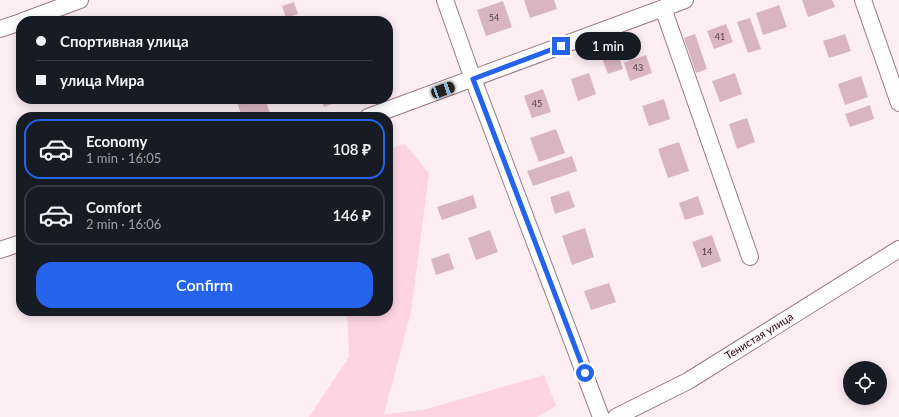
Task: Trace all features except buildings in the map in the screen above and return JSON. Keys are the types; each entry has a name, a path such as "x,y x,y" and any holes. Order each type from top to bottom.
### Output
{"street":[{"path":"36,16 80,0"},
{"path":"445,0 473,79 601,417"},
{"path":"382,112 685,0"},
{"path":"863,0 899,103"},
{"path":"664,8 750,257"},
{"path":"0,29 16,23"},
{"path":"0,250 16,245"},
{"name":"Тенистая улица","path":"616,417 688,381 899,249"}],"shaded area":[{"path":"405,144 429,173 411,312 384,414 423,410 544,375 556,406 537,417 309,417 349,357 347,316 393,316 393,148"}],"route":[{"path":"561,46 473,79 585,373"}]}
